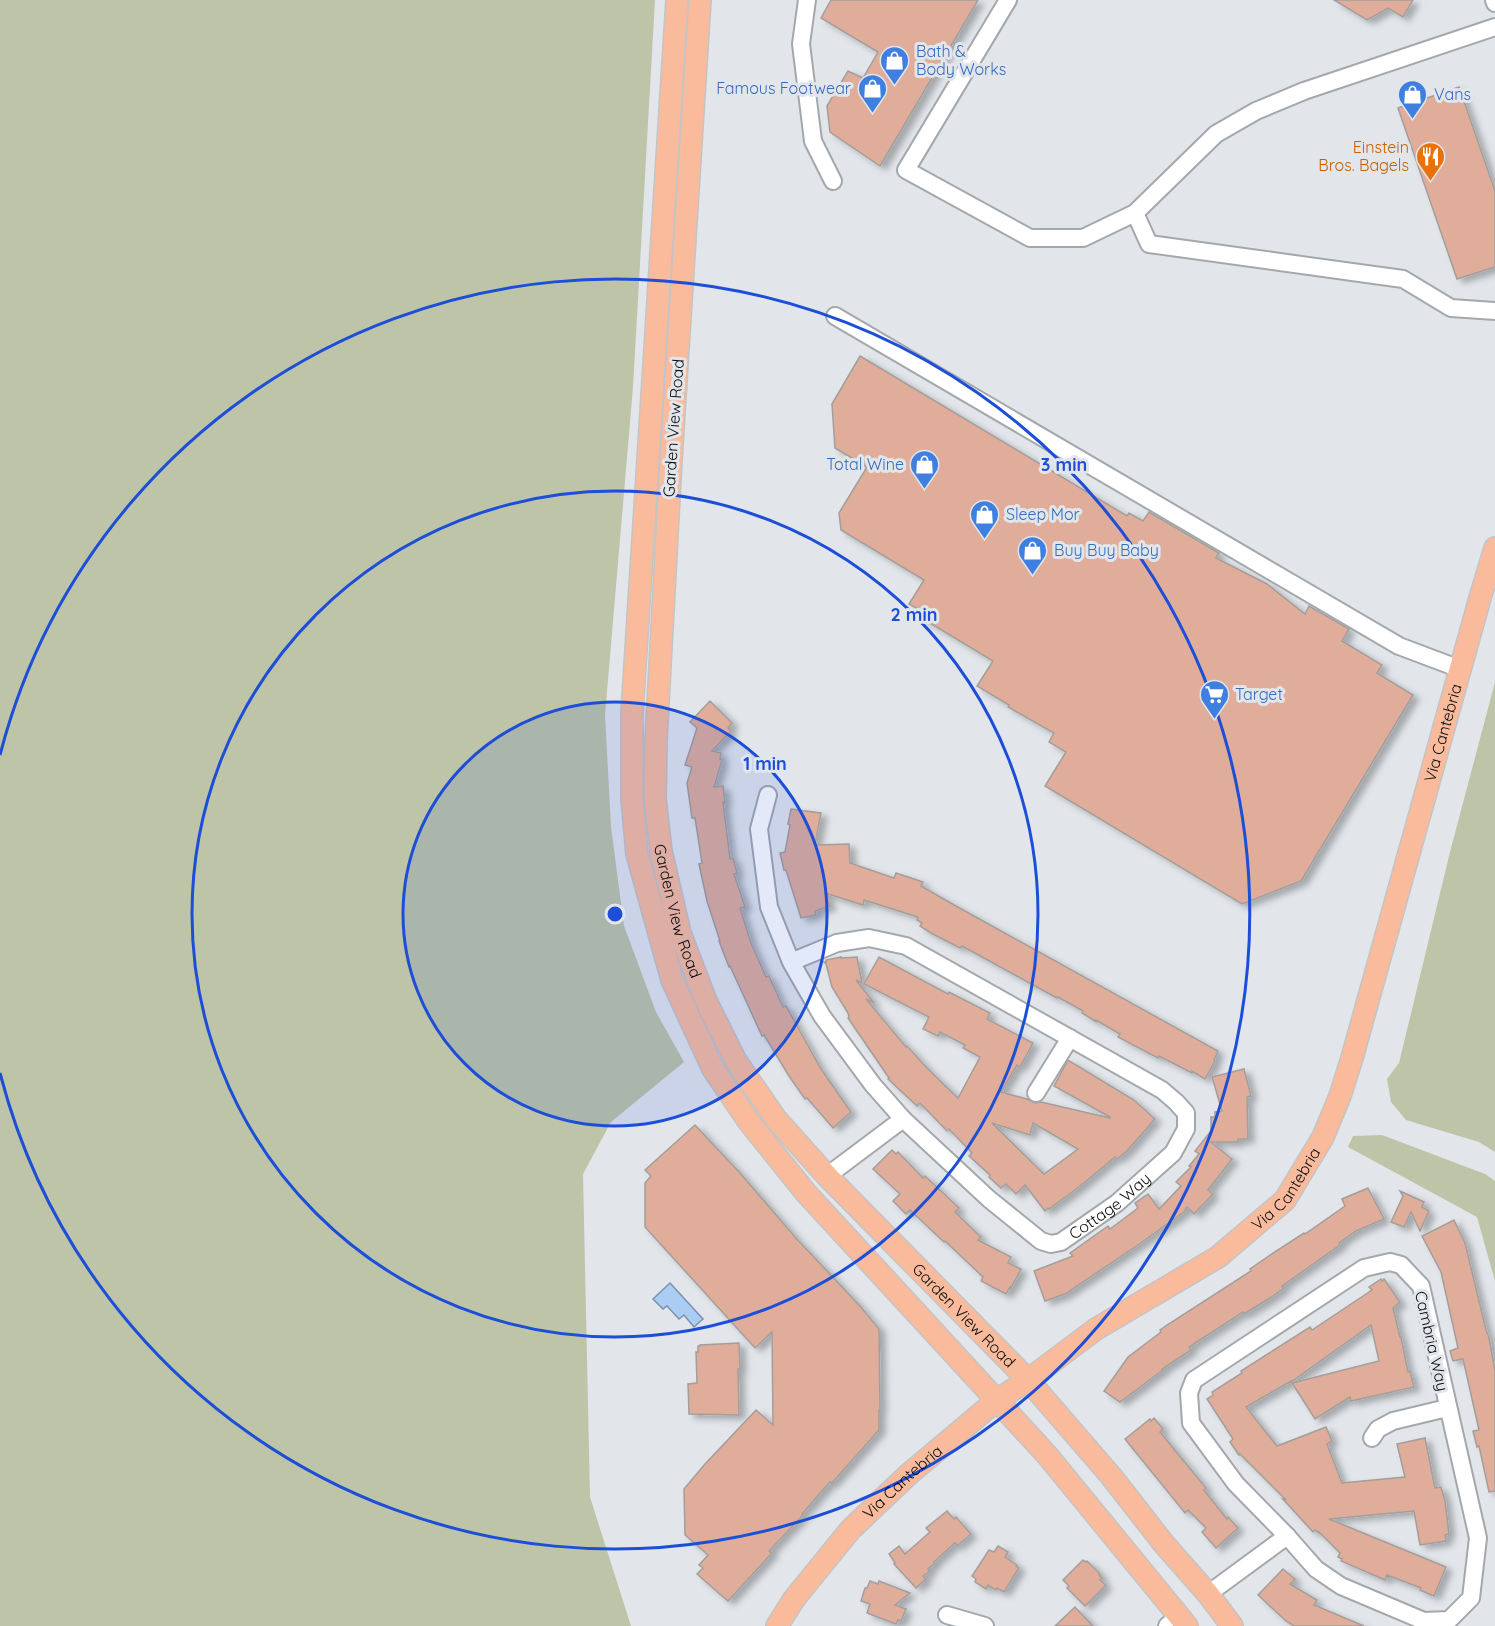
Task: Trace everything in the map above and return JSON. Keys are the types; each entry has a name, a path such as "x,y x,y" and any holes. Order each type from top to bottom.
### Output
{"main road":[{"name":"Garden View Road","path":"677,0 632,713 632,798 637,854 672,980 713,1069 749,1122 806,1193 1074,1487 1178,1623"},
{"name":"Garden View Road","path":"700,0 656,729 655,798 661,851 680,933 706,1001 736,1061 776,1119 827,1176 1028,1380 1111,1476 1232,1626"},
{"name":"Via Cantebria","path":"777,1626 794,1599 852,1529 909,1474 997,1400 1028,1380 1096,1329 1218,1257 1285,1200 1323,1137 1338,1102 1495,548"}],"street":[{"path":"807,0 801,44 813,141 833,181"},
{"path":"1008,0 906,170 1030,238 1083,237 1136,213 1216,134 1256,111 1304,91 1495,27"},
{"path":"1136,213 1149,244 1403,279 1452,308 1495,311"},
{"path":"835,316 1399,646 1460,669"},
{"name":"Cottage Way","path":"768,795 759,829 770,908 791,962 822,1016 873,1085 903,1119 989,1200 1041,1241 1051,1244 1061,1242 1117,1203 1173,1153 1186,1129 1186,1113 1162,1090 906,946 869,938 837,943 791,962"},
{"path":"1036,1093 1070,1038"},
{"path":"827,1176 903,1119"},
{"name":"Cambria Way","path":"1390,1262 1401,1265 1421,1286 1447,1407 1478,1538 1471,1598 1449,1620 1425,1621 1341,1586 1316,1569 1236,1484 1191,1423 1189,1393 1194,1380 1364,1268 1390,1262"},
{"path":"1372,1438 1378,1429 1393,1421 1447,1407"},
{"path":"1208,1594 1287,1536"},
{"path":"947,1615 985,1626"}],"green space":[{"path":"0,0 655,0 633,387 605,715 611,827 624,926 656,1012 684,1062 611,1122 583,1174 590,1497 631,1626 0,1626"},
{"path":"1495,682 1495,1152 1479,1142 1406,1120 1391,1102 1387,1079 1399,1063 1450,852"},
{"path":"1382,1135 1485,1174 1495,1181 1495,1281 1477,1217 1348,1147 1353,1136"}],"water":[{"path":"670,1283 703,1319 694,1327 684,1315 679,1319 667,1306 663,1309 653,1299"}],"building":[{"path":"831,0 978,0 880,166 830,132 827,106 848,71 863,78 878,52 821,18"},
{"path":"1334,0 1413,0 1403,17 1388,8 1367,20"},
{"path":"1459,87 1495,191 1495,267 1457,279 1398,108"},
{"name":"Target","path":"860,356 1127,516 1129,513 1143,521 1149,512 1219,553 1216,558 1267,584 1305,614 1309,606 1349,629 1342,641 1382,665 1377,673 1413,695 1301,881 1242,904 1045,786 1066,752 1049,742 1054,733 977,686 993,661 920,617 923,612 909,604 924,580 841,530 839,513 867,467 835,448 832,404"},
{"path":"710,701 732,723 728,728 731,731 712,751 721,753 720,759 722,760 714,787 723,786 730,859 733,858 737,873 734,874 745,907 740,908 751,943 766,977 769,976 783,1007 786,1006 821,1069 851,1112 833,1128 807,1098 805,1099 764,1035 762,1036 729,967 707,901 699,864 702,863 695,818 692,818 687,783 692,767 685,765 697,728 690,722"},
{"path":"791,809 821,813 815,845 849,844 850,863 894,878 896,873 923,882 921,886 1218,1051 1205,1079 1118,1037 1120,1034 1058,997 962,946 960,948 931,933 920,926 922,923 917,920 918,917 864,900 863,905 825,893 830,906 815,911 816,915 801,918 780,853 785,852"},
{"path":"857,957 862,983 856,980 874,1003 866,999 906,1047 958,1098 980,1057 963,1048 965,1045 940,1032 938,1036 923,1029 929,1017 864,984 879,957 948,994 949,992 990,1013 987,1019 1033,1043 1020,1067 1017,1065 1001,1092 1035,1103 1041,1102 1110,1118 1054,1086 1068,1060 1134,1100 1155,1119 1127,1151 1117,1159 1115,1157 1045,1211 1025,1185 1016,1194 1006,1184 1001,1188 969,1156 972,1153 949,1129 947,1131 920,1103 917,1106 888,1079 848,1018 848,1013 832,987 824,962","holes":["992,1123 1030,1135 1033,1123 1078,1149 1044,1174"]},
{"path":"1244,1069 1251,1096 1247,1097 1248,1139 1238,1139 1238,1142 1211,1142 1232,1159 1208,1190 1213,1194 1194,1214 1187,1207 1184,1212 1135,1247 1065,1294 1045,1301 1034,1271 1073,1256 1070,1253 1108,1226 1110,1229 1138,1208 1135,1203 1148,1194 1159,1209 1181,1186 1176,1182 1191,1167 1189,1166 1199,1154 1195,1151 1211,1131 1211,1117 1215,1117 1215,1112 1222,1111 1212,1077"},
{"path":"695,1125 879,1329 879,1430 769,1551 772,1553 728,1601 697,1574 703,1568 699,1565 708,1555 685,1535 684,1489 756,1410 773,1425 772,1332 755,1348 645,1227 645,1183 651,1176 645,1170"},
{"path":"892,1150 896,1154 898,1152 923,1178 925,1176 959,1208 955,1212 981,1237 978,1240 1011,1257 1008,1263 1021,1269 1006,1294 981,1281 983,1277 945,1241 910,1210 906,1214 893,1201 900,1194 873,1169"},
{"path":"1368,1188 1384,1219 1356,1231 1282,1286 1284,1288 1270,1298 1244,1314 1243,1312 1189,1347 1191,1350 1162,1369 1120,1402 1104,1391 1128,1357 1161,1332 1160,1330 1345,1206 1342,1199"},
{"path":"1400,1191 1424,1202 1422,1207 1429,1211 1420,1231 1411,1212 1404,1227 1391,1222 1403,1196"},
{"path":"1454,1220 1465,1243 1495,1370 1495,1491 1489,1492 1479,1446 1477,1447 1473,1431 1479,1430 1463,1359 1453,1361 1450,1351 1458,1348 1441,1272 1422,1236"},
{"path":"1381,1279 1382,1281 1384,1279 1400,1302 1393,1308 1408,1372 1410,1371 1414,1387 1351,1401 1350,1397 1315,1419 1292,1383 1379,1361 1371,1325 1291,1382 1246,1407 1277,1446 1326,1427 1332,1441 1327,1444 1342,1483 1405,1477 1397,1444 1425,1438 1435,1488 1441,1487 1445,1501 1449,1534 1445,1535 1446,1541 1420,1545 1414,1511 1329,1519 1446,1567 1434,1596 1420,1590 1421,1588 1387,1575 1385,1580 1341,1561 1342,1559 1338,1557 1340,1553 1319,1532 1315,1530 1313,1532 1283,1499 1286,1500 1239,1455 1230,1442 1233,1439 1207,1399 1213,1395 1212,1392 1242,1373 1241,1371 1310,1327 1312,1330 1372,1290 1369,1287"},
{"path":"739,1343 739,1415 689,1414 688,1384 697,1383 696,1352 698,1352 698,1346"},
{"path":"1154,1418 1163,1429 1160,1432 1206,1488 1204,1490 1227,1519 1228,1517 1238,1528 1216,1548 1202,1532 1206,1528 1188,1510 1185,1513 1125,1439"},
{"path":"947,1511 954,1519 956,1517 971,1534 957,1546 955,1543 934,1562 928,1569 930,1571 923,1576 926,1579 916,1588 894,1564 889,1554 899,1546 905,1554 930,1532 926,1528"},
{"path":"998,1546 1008,1552 1005,1557 1019,1568 1004,1592 988,1585 986,1589 975,1582 976,1579 972,1576 989,1550 994,1552"},
{"path":"1083,1560 1100,1574 1102,1578 1100,1580 1106,1585 1085,1606 1067,1588 1069,1586 1063,1580"},
{"path":"1283,1569 1295,1579 1290,1584 1317,1600 1314,1605 1364,1626 1294,1626 1286,1621 1258,1595"},
{"path":"870,1581 878,1584 879,1581 910,1593 895,1605 906,1609 901,1621 898,1620 896,1624 867,1613 870,1604 861,1601"},
{"path":"1075,1607 1093,1626 1055,1626"}],"place":[{"name":"Bath & Body Works","path":"895,86"},
{"name":"Famous Footwear","path":"872,114"},
{"name":"Vans","path":"1413,120"},
{"name":"Einstein Bros. Bagels","path":"1430,182"},
{"name":"Total Wine","path":"925,490"},
{"name":"Sleep Mor","path":"985,540"},
{"name":"Buy Buy Baby","path":"1033,576"},
{"name":"Target","path":"1214,720"}]}
